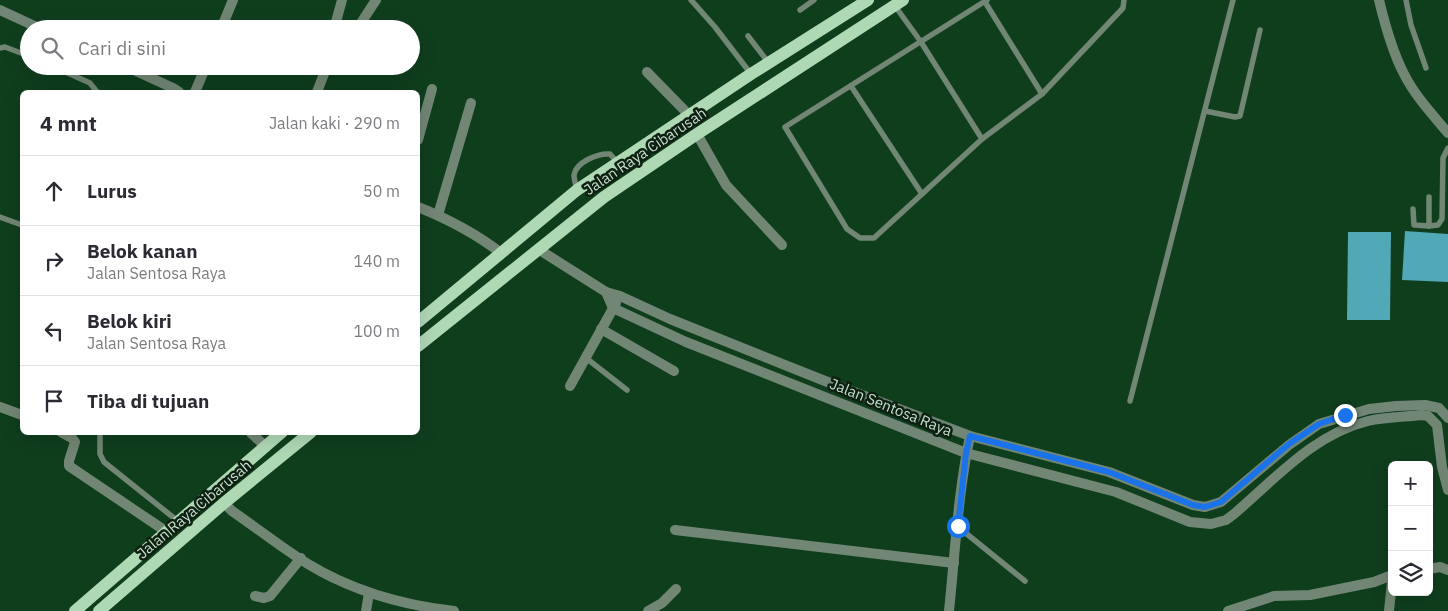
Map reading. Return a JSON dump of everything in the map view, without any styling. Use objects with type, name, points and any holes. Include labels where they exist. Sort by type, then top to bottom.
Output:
[{"type":"main road","name":"Jalan Raya Cibarusah","points":[[420,320],[577,190],[751,74],[868,0]]},
{"type":"main road","name":"Jalan Raya Cibarusah","points":[[420,344],[604,197],[697,134],[899,3]]},
{"type":"main road","name":"Jalan Raya Cibarusah","points":[[75,611],[278,435]]},
{"type":"main road","name":"Jalan Raya Cibarusah","points":[[99,611],[224,503],[307,435]]},
{"type":"street","points":[[225,20],[233,0]]},
{"type":"street","points":[[336,20],[342,0]]},
{"type":"street","points":[[363,20],[376,0]]},
{"type":"street","points":[[1379,0],[1387,32],[1403,73],[1425,106],[1448,133]]},
{"type":"street","points":[[0,10],[22,20]]},
{"type":"street","points":[[647,72],[689,115]]},
{"type":"street","points":[[145,75],[176,90]]},
{"type":"street","points":[[196,90],[202,75]]},
{"type":"street","points":[[318,90],[324,75]]},
{"type":"street","points":[[420,133],[432,89]]},
{"type":"street","points":[[438,215],[471,103]]},
{"type":"street","points":[[697,134],[726,185],[782,245]]},
{"type":"street","points":[[420,208],[466,229],[501,253]]},
{"type":"street","name":"Jalan Sentosa Raya","points":[[538,249],[606,292],[620,296],[825,381],[970,436],[1109,472],[1193,505],[1205,507],[1221,502],[1289,444],[1319,424],[1369,409],[1396,406],[1425,405],[1439,408],[1448,418]]},
{"type":"street","points":[[606,292],[614,308]]},
{"type":"street","points":[[570,386],[620,296]]},
{"type":"street","name":"Jalan Sentosa Raya","points":[[614,308],[686,342],[966,453],[1116,492],[1190,522],[1211,524],[1226,520],[1300,456],[1324,438],[1368,421],[1428,416],[1437,425],[1442,467],[1448,490]]},
{"type":"street","points":[[601,329],[674,371]]},
{"type":"street","points":[[0,406],[20,414]]},
{"type":"street","points":[[67,435],[75,442],[69,466],[167,532]]},
{"type":"street","points":[[253,435],[265,446]]},
{"type":"street","points":[[950,611],[966,453],[970,436]]},
{"type":"street","points":[[224,503],[232,511],[330,576],[369,593],[419,607],[454,611]]},
{"type":"street","points":[[675,530],[954,563]]},
{"type":"street","points":[[255,596],[264,598],[270,596],[301,558]]},
{"type":"street","points":[[1433,568],[1440,567],[1448,570]]},
{"type":"street","points":[[1228,611],[1274,596],[1310,595],[1374,582],[1388,577]]},
{"type":"street","points":[[648,611],[662,604],[676,589]]},
{"type":"street","points":[[366,611],[369,593]]},
{"type":"street","points":[[1389,611],[1391,596]]},
{"type":"lane","points":[[691,0],[715,27],[751,74]]},
{"type":"lane","points":[[800,10],[814,0]]},
{"type":"lane","points":[[1042,94],[986,1],[785,127],[847,229],[860,238],[874,238],[982,139],[1042,94],[1123,8],[1124,0]]},
{"type":"lane","points":[[1130,401],[1233,0]]},
{"type":"lane","points":[[1406,0],[1410,25],[1426,68]]},
{"type":"lane","points":[[899,3],[921,42],[982,139]]},
{"type":"lane","points":[[1206,111],[1236,118],[1240,116],[1260,30]]},
{"type":"lane","points":[[748,36],[768,63]]},
{"type":"lane","points":[[0,48],[6,47],[20,52]]},
{"type":"lane","points":[[72,75],[90,83],[95,90]]},
{"type":"lane","points":[[851,86],[922,194]]},
{"type":"lane","points":[[1412,209],[1414,225],[1438,225],[1441,222],[1443,158],[1448,148]]},
{"type":"lane","points":[[577,190],[574,180],[574,173],[577,168],[602,153],[610,154],[618,163]]},
{"type":"lane","points":[[1428,226],[1429,197]]},
{"type":"lane","points":[[0,217],[20,224]]},
{"type":"lane","points":[[586,358],[628,390]]},
{"type":"lane","points":[[100,435],[100,454],[104,462],[179,522]]},
{"type":"lane","points":[[958,526],[1025,581]]},
{"type":"building","points":[[1405,231],[1448,234],[1448,282],[1402,280]]},
{"type":"building","points":[[1348,232],[1391,232],[1390,320],[1347,320]]},
{"type":"route","points":[[958,526],[966,453],[970,436],[1109,472],[1193,505],[1205,507],[1221,502],[1289,444],[1319,424],[1345,415]]}]
